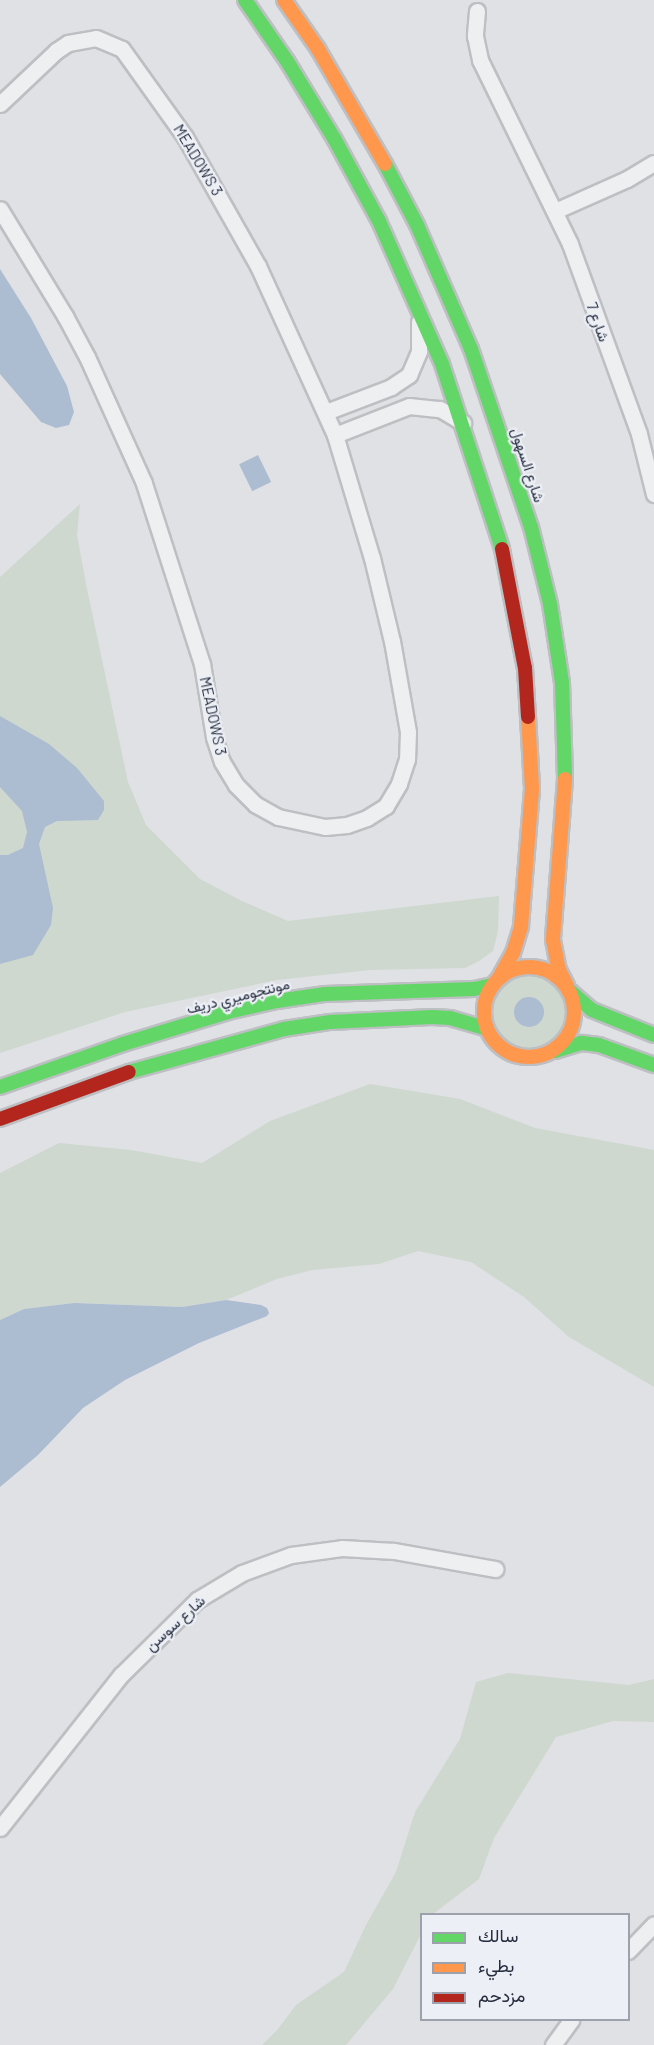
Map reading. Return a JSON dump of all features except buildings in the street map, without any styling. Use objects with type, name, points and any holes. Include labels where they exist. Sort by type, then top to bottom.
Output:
[{"type":"main road","points":[[245,0],[287,61],[335,140],[379,221],[418,304],[464,424],[502,549],[516,608],[531,728],[532,788],[521,926],[513,953],[484,1006],[486,1028],[492,1040],[513,1055],[526,1058],[574,1045],[599,1044],[654,1065]]},
{"type":"main road","name":"شارع السهول","points":[[284,0],[318,49],[376,146],[422,235],[471,349],[531,527],[550,604],[562,682],[566,794],[553,940],[559,970],[568,988]]},
{"type":"main road","points":[[496,981],[516,969],[535,967],[553,974],[592,1010],[654,1035]]},
{"type":"main road","name":"مونتجوميري دريف","points":[[0,1087],[134,1041],[228,1012],[277,1001],[325,994],[474,989],[496,981]]},
{"type":"main road","points":[[552,1052],[561,1045],[573,1025],[575,1014],[568,988]]},
{"type":"main road","points":[[0,1119],[135,1070],[284,1029],[330,1022],[432,1017],[450,1018],[486,1028]]},
{"type":"street","name":"شارع 7","points":[[477,11],[475,36],[480,60],[555,211],[583,278],[639,434],[654,494]]},
{"type":"street","name":"MEADOWS 3","points":[[0,104],[56,51],[68,43],[96,38],[122,49],[185,137],[227,209],[282,314],[335,435],[382,599],[408,732],[407,759],[399,784],[386,806],[367,818],[347,825],[325,827],[278,817],[255,804],[236,785],[222,762],[214,737],[202,664],[144,483],[87,357],[0,209]]},
{"type":"street","points":[[555,211],[627,179],[654,163]]},
{"type":"street","points":[[326,412],[399,383],[409,375],[419,351],[418,304]]},
{"type":"street","points":[[399,383],[409,406]]},
{"type":"street","points":[[335,435],[409,406],[440,409],[464,424]]},
{"type":"street","points":[[639,434],[654,429]]},
{"type":"street","name":"شارع سوسن","points":[[0,1828],[121,1675],[197,1600],[242,1573],[291,1556],[342,1548],[394,1551],[495,1569]]},
{"type":"street","points":[[630,1949],[654,1924]]},
{"type":"street","points":[[553,2045],[571,2021]]},
{"type":"shaded area","points":[[80,504],[77,535],[87,589],[128,782],[146,825],[200,879],[288,921],[499,896],[498,931],[493,951],[465,968],[370,970],[277,980],[125,1012],[0,1053],[0,577]]},
{"type":"shaded area","points":[[522,976],[536,976],[555,986],[565,1005],[565,1019],[555,1038],[536,1048],[522,1048],[503,1038],[493,1019],[493,1005],[503,986]]},
{"type":"shaded area","points":[[370,1084],[460,1099],[535,1128],[654,1150],[654,1387],[569,1337],[524,1297],[471,1262],[418,1251],[379,1264],[312,1270],[277,1279],[226,1300],[182,1307],[74,1303],[24,1309],[0,1320],[0,1173],[59,1143],[131,1150],[202,1163],[270,1121]]},
{"type":"shaded area","points":[[508,1673],[629,1685],[654,1679],[654,1722],[613,1721],[556,1737],[494,1838],[479,1879],[434,1913],[420,1913],[420,1936],[393,1989],[346,2045],[262,2045],[278,2029],[296,2005],[344,1972],[366,1925],[396,1872],[415,1812],[460,1739],[476,1682]]},
{"type":"water","points":[[0,269],[31,318],[67,386],[74,412],[69,425],[56,428],[41,422],[0,374]]},
{"type":"water","points":[[258,455],[271,482],[252,491],[239,464]]},
{"type":"water","points":[[0,716],[49,744],[77,768],[104,801],[104,810],[98,820],[57,821],[45,827],[39,844],[53,908],[51,925],[33,955],[0,964],[0,855],[8,855],[23,848],[27,832],[22,811],[0,787]]},
{"type":"water","points":[[529,997],[540,1001],[544,1012],[540,1023],[529,1027],[518,1023],[514,1012],[518,1001]]},
{"type":"water","points":[[226,1300],[261,1305],[267,1308],[269,1313],[267,1316],[199,1343],[125,1380],[83,1408],[38,1455],[0,1487],[0,1320],[24,1309],[74,1303],[182,1307]]},
{"type":"traffic: fast","points":[[245,0],[287,61],[335,140],[379,221],[442,364],[502,549]]},
{"type":"traffic: fast","points":[[385,164],[417,225],[471,349],[531,527],[550,604],[562,682],[565,779]]},
{"type":"traffic: fast","points":[[0,1087],[123,1044],[228,1012],[277,1001],[325,994],[474,989],[493,985]]},
{"type":"traffic: fast","points":[[570,991],[592,1010],[654,1035]]},
{"type":"traffic: fast","points":[[129,1072],[284,1029],[330,1022],[432,1017],[450,1018],[486,1028]]},
{"type":"traffic: fast","points":[[555,1051],[582,1043],[599,1045],[654,1065]]},
{"type":"traffic: slow","points":[[284,0],[318,49],[385,164]]},
{"type":"traffic: slow","points":[[499,978],[513,953],[521,926],[532,788],[528,717]]},
{"type":"traffic: slow","points":[[565,779],[553,940],[559,970],[567,986]]},
{"type":"traffic: slow","points":[[520,967],[538,967],[554,974],[567,987],[574,1003],[574,1012],[574,1021],[567,1037],[554,1050],[538,1057],[520,1057],[504,1050],[491,1037],[484,1021],[484,1003],[491,987],[504,974],[520,967]]},
{"type":"traffic: jam","points":[[502,549],[525,668],[528,717]]},
{"type":"traffic: jam","points":[[0,1119],[129,1072]]}]
